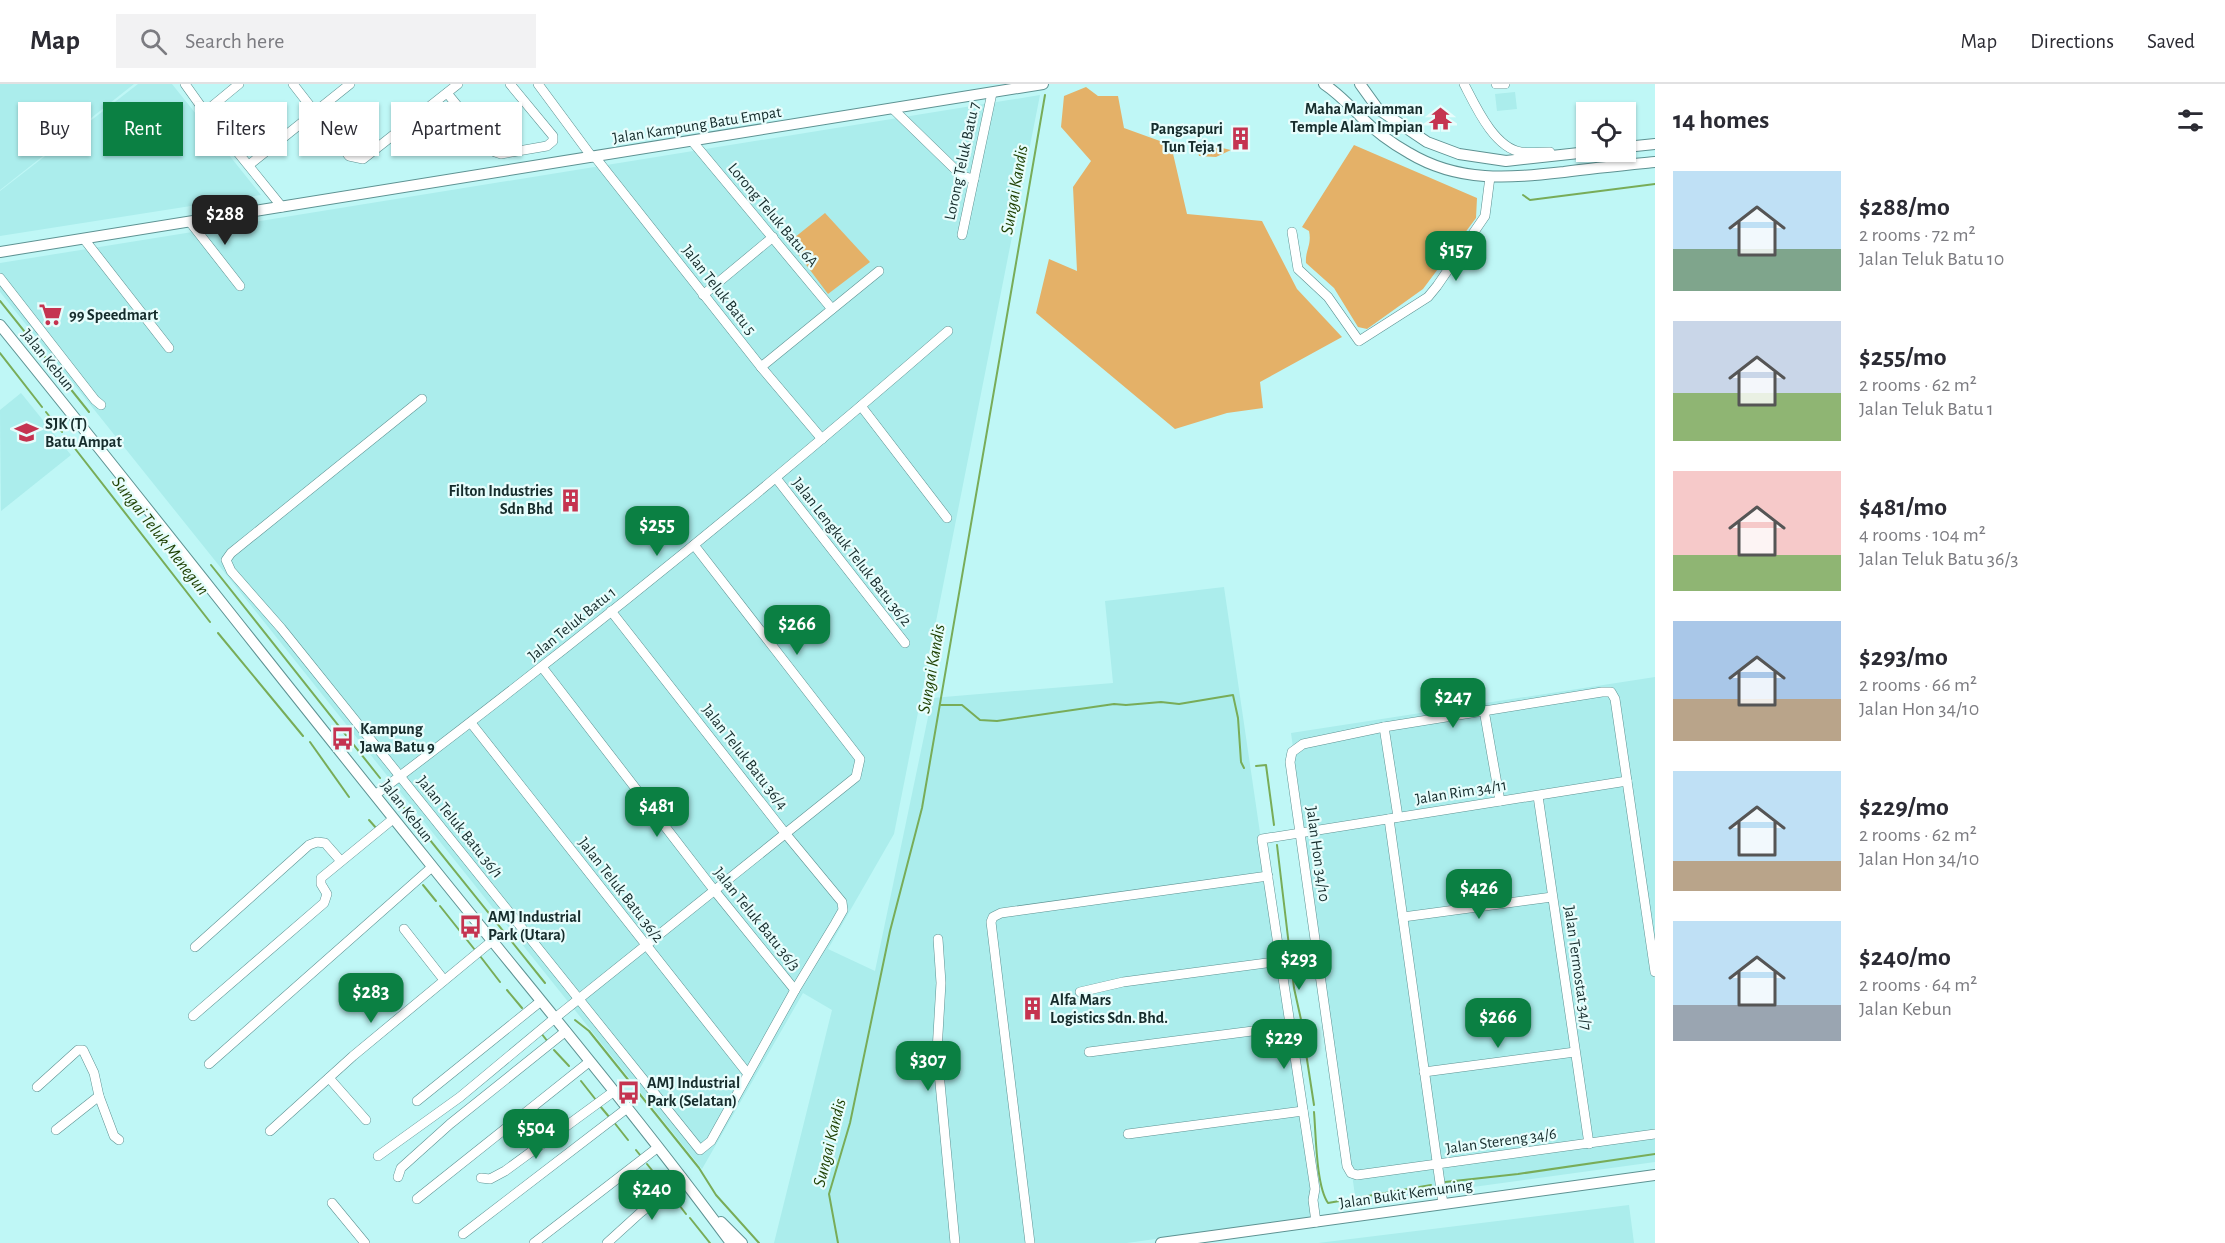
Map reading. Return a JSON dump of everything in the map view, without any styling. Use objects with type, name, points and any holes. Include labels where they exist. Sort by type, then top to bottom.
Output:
[{"type":"main road","name":"Jalan Kampung Batu Empat","points":[[0,252],[1043,84]]},
{"type":"main road","points":[[1324,84],[1341,95],[1363,119],[1408,153],[1430,164],[1462,174],[1491,177],[1519,176],[1655,162]]},
{"type":"main road","points":[[1360,84],[1378,109],[1427,142],[1459,154],[1506,161],[1576,153]]},
{"type":"main road","points":[[1636,146],[1655,144]]},
{"type":"main road","name":"Jalan Kebun","points":[[0,325],[148,507],[393,819],[566,1031],[731,1243]]},
{"type":"main road","name":"Jalan Bukit Kemuning","points":[[1161,1243],[1655,1175]]},
{"type":"main road","name":"Jalan Kebun","points":[[701,1203],[742,1243]]},
{"type":"street","points":[[185,84],[198,102]]},
{"type":"street","points":[[218,102],[240,84]]},
{"type":"street","points":[[293,84],[307,102]]},
{"type":"street","points":[[328,102],[350,84]]},
{"type":"street","points":[[379,146],[458,84]]},
{"type":"street","points":[[447,93],[495,152],[548,146],[554,136],[510,84]]},
{"type":"street","name":"Jalan Teluk Batu 5","points":[[538,84],[593,157],[761,367],[822,439]]},
{"type":"street","points":[[1464,84],[1493,134],[1509,147],[1519,152],[1576,152]]},
{"type":"street","points":[[1496,84],[1505,84]]},
{"type":"street","name":"Lorong Teluk Batu 7","points":[[962,235],[992,93]]},
{"type":"street","points":[[893,109],[962,176],[974,179]]},
{"type":"street","points":[[249,165],[299,125]]},
{"type":"street","name":"Lorong Teluk Batu 6A","points":[[692,141],[832,309]]},
{"type":"street","points":[[242,156],[282,207]]},
{"type":"street","points":[[349,156],[363,159],[367,156]]},
{"type":"street","points":[[1292,232],[1298,269],[1328,297],[1359,342],[1428,297],[1437,286],[1485,216],[1491,177]]},
{"type":"street","points":[[190,222],[240,286]]},
{"type":"street","points":[[704,294],[773,237]]},
{"type":"street","points":[[84,239],[169,348]]},
{"type":"street","points":[[761,367],[879,271]]},
{"type":"street","points":[[0,278],[94,400],[101,405]]},
{"type":"street","name":"Jalan Teluk Batu 1","points":[[375,795],[471,723],[694,545],[948,331]]},
{"type":"street","name":"Jalan Teluk Batu 36/1","points":[[422,399],[231,553],[226,560],[231,572],[281,628],[700,1150],[711,1141],[748,1074]]},
{"type":"street","points":[[861,406],[948,518]]},
{"type":"street","name":"Jalan Lengkuk Teluk Batu 36/2","points":[[776,478],[905,644]]},
{"type":"street","points":[[378,1156],[460,1097],[579,998],[856,777],[860,759],[694,545]]},
{"type":"street","name":"Jalan Teluk Batu 36/4","points":[[611,611],[842,902],[843,910],[795,990]]},
{"type":"street","name":"Jalan Teluk Batu 36/3","points":[[542,667],[714,890],[795,990]]},
{"type":"street","points":[[1443,1204],[1403,917],[1384,727],[1611,692],[1615,699],[1652,935],[1655,972]]},
{"type":"street","points":[[1484,710],[1500,801]]},
{"type":"street","name":"Jalan Teluk Batu 36/2","points":[[471,723],[748,1074]]},
{"type":"street","name":"Jalan Hon 34/10","points":[[1350,1173],[1341,1130],[1290,762],[1292,752],[1303,744],[1384,727]]},
{"type":"street","name":"Jalan Rim 34/11","points":[[1268,876],[1262,838],[1627,782]]},
{"type":"street","name":"Jalan Termostat 34/7","points":[[1538,796],[1589,1144]]},
{"type":"street","points":[[193,1016],[324,903],[327,894],[321,884],[321,878],[393,819]]},
{"type":"street","points":[[195,947],[309,845],[317,842],[325,843],[340,861]]},
{"type":"street","points":[[209,1064],[432,867]]},
{"type":"street","points":[[1030,1243],[991,922],[993,917],[1002,913],[1268,876],[1315,1189],[1313,1200],[1316,1222]]},
{"type":"street","points":[[1403,917],[1552,897]]},
{"type":"street","points":[[404,929],[444,980]]},
{"type":"street","points":[[938,939],[941,983],[938,1051],[955,1243]]},
{"type":"street","points":[[270,1131],[492,940]]},
{"type":"street","points":[[1080,992],[1123,982],[1281,961]]},
{"type":"street","points":[[748,1074],[795,990]]},
{"type":"street","points":[[417,1101],[541,1001]]},
{"type":"street","points":[[1089,1052],[1291,1026]]},
{"type":"street","points":[[399,1177],[401,1168],[450,1124],[566,1031]]},
{"type":"street","points":[[37,1087],[78,1050],[83,1050],[94,1072],[99,1096],[114,1136],[119,1140]]},
{"type":"street","points":[[1424,1072],[1575,1052]]},
{"type":"street","points":[[417,1199],[589,1062]]},
{"type":"street","points":[[329,1078],[366,1120]]},
{"type":"street","points":[[481,1178],[490,1179],[505,1172],[612,1092]]},
{"type":"street","points":[[56,1130],[99,1096]]},
{"type":"street","points":[[464,1234],[626,1109]]},
{"type":"street","points":[[1128,1134],[1303,1111]]},
{"type":"street","name":"Jalan Stereng 34/6","points":[[1350,1173],[1437,1164],[1655,1134]]},
{"type":"street","points":[[534,1243],[657,1148]]},
{"type":"street","points":[[607,1243],[640,1213],[683,1180]]},
{"type":"street","points":[[332,1203],[365,1243]]},
{"type":"shaded area","points":[[0,84],[134,84],[111,102],[103,102],[103,109],[91,118],[91,102],[18,102],[18,156],[43,156],[0,190]]},
{"type":"shaded area","points":[[138,84],[172,84],[195,113],[195,156],[230,156],[261,195],[0,236],[0,191],[45,156],[91,156],[91,120],[103,111],[103,156],[183,156],[183,102],[115,102]]},
{"type":"shaded area","points":[[1086,87],[1098,96],[1118,96],[1124,128],[1171,145],[1187,214],[1262,221],[1297,289],[1342,337],[1260,382],[1263,408],[1227,413],[1175,429],[1036,313],[1049,259],[1077,271],[1073,187],[1091,161],[1061,127],[1064,96]]},
{"type":"shaded area","points":[[1515,92],[1517,109],[1497,111],[1495,94]]},
{"type":"shaded area","points":[[1040,95],[894,834],[828,949],[875,971],[932,698],[1113,683],[1105,601],[1224,587],[1312,1188],[1312,1217],[1127,1243],[774,1243],[832,1010],[803,993],[702,1169],[0,292],[0,263]]},
{"type":"shaded area","points":[[1196,142],[1231,150],[1216,157],[1199,156]]},
{"type":"shaded area","points":[[1354,145],[1477,198],[1476,218],[1423,289],[1367,329],[1358,327],[1334,288],[1306,263],[1310,236],[1309,231],[1302,227]]},
{"type":"shaded area","points":[[825,213],[870,262],[828,294],[789,242]]},
{"type":"shaded area","name":"SJK (T) Batu Ampat","points":[[21,393],[71,455],[1,511],[0,410]]},
{"type":"shaded area","points":[[1655,677],[1655,1162],[1356,1203],[1291,733]]},
{"type":"shaded area","points":[[1629,1205],[1634,1243],[1318,1243]]},
{"type":"waterway","name":"Sungai Kandis","points":[[838,1243],[829,1194],[850,1123],[890,931],[922,808],[1045,95]]},
{"type":"waterway","points":[[1523,195],[1530,200],[1655,184]]},
{"type":"waterway","points":[[0,301],[89,412]]},
{"type":"waterway","name":"Sungai Teluk Menegun","points":[[0,353],[42,407]]},
{"type":"waterway","name":"Sungai Teluk Menegun","points":[[46,412],[62,432]]},
{"type":"waterway","name":"Sungai Teluk Menegun","points":[[66,437],[210,622]]},
{"type":"waterway","points":[[211,565],[380,778]]},
{"type":"waterway","name":"Sungai Teluk Menegun","points":[[218,633],[303,736]]},
{"type":"waterway","points":[[941,705],[962,705],[980,720],[997,721],[1114,704],[1161,702],[1179,704],[1233,695],[1238,718],[1241,762],[1244,768]]},
{"type":"waterway","name":"Sungai Teluk Menegun","points":[[310,742],[349,797]]},
{"type":"waterway","points":[[1256,766],[1266,765],[1274,825]]},
{"type":"waterway","points":[[397,799],[545,983]]},
{"type":"waterway","name":"Sungai Teluk Menegun","points":[[369,820],[377,829]]},
{"type":"waterway","points":[[1277,845],[1294,988],[1302,1024]]},
{"type":"waterway","name":"Sungai Teluk Menegun","points":[[423,885],[436,901]]},
{"type":"waterway","name":"Sungai Teluk Menegun","points":[[440,906],[475,950]]},
{"type":"waterway","name":"Sungai Teluk Menegun","points":[[480,956],[500,982]]},
{"type":"waterway","name":"Sungai Teluk Menegun","points":[[507,990],[522,1008]]},
{"type":"waterway","points":[[575,1020],[589,1031],[699,1168],[716,1195],[759,1243]]},
{"type":"waterway","name":"Sungai Teluk Menegun","points":[[541,1033],[548,1042]]},
{"type":"waterway","points":[[1304,1040],[1314,1105]]},
{"type":"waterway","name":"Sungai Teluk Menegun","points":[[554,1050],[569,1066]]},
{"type":"waterway","name":"Sungai Teluk Menegun","points":[[581,1081],[596,1100]]},
{"type":"waterway","name":"Sungai Teluk Menegun","points":[[600,1106],[610,1118]]},
{"type":"waterway","points":[[1314,1112],[1319,1173],[1328,1203],[1431,1185]]},
{"type":"waterway","name":"Sungai Teluk Menegun","points":[[613,1121],[628,1140]]},
{"type":"waterway","name":"Sungai Teluk Menegun","points":[[636,1150],[640,1155]]},
{"type":"waterway","points":[[1445,1182],[1655,1154]]},
{"type":"waterway","name":"Sungai Teluk Menegun","points":[[647,1164],[667,1189]]},
{"type":"waterway","name":"Sungai Teluk Menegun","points":[[670,1193],[686,1214]]},
{"type":"waterway","name":"Sungai Teluk Menegun","points":[[690,1218],[710,1243]]},
{"type":"place","name":"Maha Mariamman Temple Alam Impian","points":[[1441,118]]},
{"type":"place","name":"Pangsapuri Tun Teja 1","points":[[1241,138]]},
{"type":"place","name":"99 Speedmart","points":[[51,315]]},
{"type":"place","name":"SJK (T) Batu Ampat","points":[[27,433]]},
{"type":"place","name":"Filton Industries Sdn Bhd","points":[[571,500]]},
{"type":"place","name":"Kampung Jawa Batu 9","points":[[342,738]]},
{"type":"place","name":"AMJ Industrial Park (Utara)","points":[[470,926]]},
{"type":"place","name":"Alfa Mars Logistics Sdn. Bhd.","points":[[1032,1009]]},
{"type":"place","name":"AMJ Industrial Park (Selatan)","points":[[629,1092]]}]
